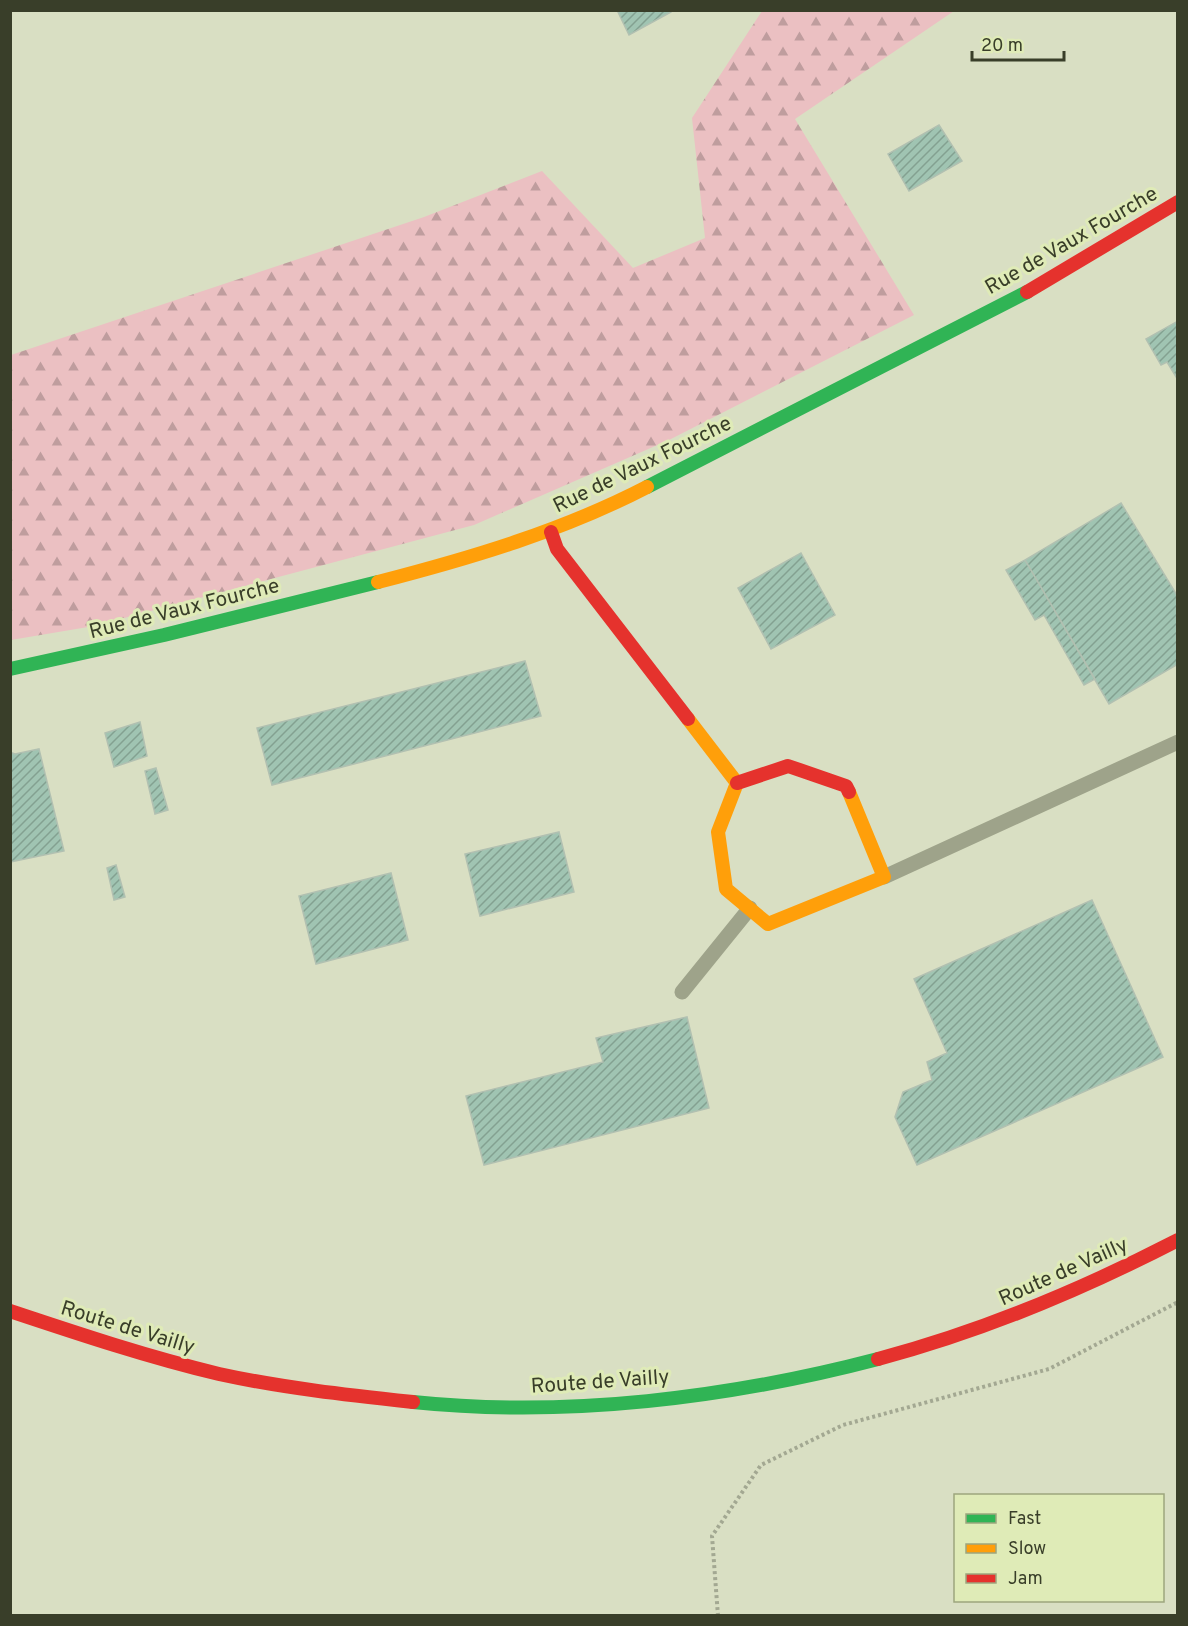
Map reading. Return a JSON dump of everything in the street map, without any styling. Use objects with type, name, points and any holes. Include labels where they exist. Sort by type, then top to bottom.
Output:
[{"type":"street","name":"Rue de Vaux Fourche","points":[[10,669],[136,643],[347,590],[551,532],[596,513],[945,336],[1084,259],[1178,202]]},
{"type":"street","points":[[551,532],[557,549],[737,783]]},
{"type":"street","points":[[788,766],[846,786],[884,877],[768,924],[726,888],[718,832],[737,783],[788,766]]},
{"type":"street","name":"Route de Vailly","points":[[10,1311],[90,1340],[186,1367],[334,1396],[499,1407],[581,1407],[684,1397],[745,1388],[816,1374],[940,1342],[994,1324],[1052,1300],[1107,1276],[1178,1240]]},
{"type":"lane","points":[[884,877],[1178,742]]},
{"type":"lane","points":[[682,992],[750,908]]},
{"type":"path","points":[[718,1616],[712,1536],[761,1465],[843,1425],[1050,1370],[1178,1302]]},
{"type":"green space","points":[[762,11],[954,11],[795,119],[914,315],[669,440],[474,525],[94,626],[11,640],[11,355],[424,217],[542,171],[633,268],[705,238],[692,118]]},
{"type":"building","points":[[617,10],[671,10],[671,12],[629,35]]},
{"type":"building","points":[[939,125],[962,161],[909,191],[888,154]]},
{"type":"building","points":[[1178,321],[1178,380],[1167,362],[1161,365],[1146,339]]},
{"type":"building","points":[[1121,503],[1178,597],[1178,664],[1109,704],[1025,560]]},
{"type":"building","points":[[801,553],[835,615],[771,649],[738,588]]},
{"type":"building","points":[[1025,560],[1095,679],[1084,685],[1044,615],[1035,620],[1006,570]]},
{"type":"building","points":[[525,661],[541,716],[272,785],[257,728]]},
{"type":"building","points":[[140,722],[147,756],[114,767],[105,733]]},
{"type":"building","points":[[39,749],[64,851],[10,862],[10,752],[15,754]]},
{"type":"building","points":[[156,768],[168,810],[155,814],[145,771]]},
{"type":"building","points":[[559,832],[574,892],[480,916],[465,854]]},
{"type":"building","points":[[116,865],[125,897],[114,900],[107,868]]},
{"type":"building","points":[[391,873],[408,940],[316,964],[299,896]]},
{"type":"building","points":[[1092,900],[1163,1057],[917,1165],[895,1117],[903,1092],[932,1080],[927,1062],[947,1053],[914,979]]},
{"type":"building","points":[[687,1017],[709,1108],[484,1165],[466,1096],[603,1062],[596,1038]]},
{"type":"traffic: fast","points":[[647,487],[1027,292]]},
{"type":"traffic: fast","points":[[10,669],[164,635],[378,582]]},
{"type":"traffic: fast","points":[[413,1402],[530,1408],[647,1401],[764,1384],[878,1359]]},
{"type":"traffic: slow","points":[[378,582],[516,542],[582,517],[647,487]]},
{"type":"traffic: slow","points":[[688,719],[737,783],[718,832],[726,889],[768,924],[884,877],[849,792]]},
{"type":"traffic: jam","points":[[1027,292],[1178,202]]},
{"type":"traffic: jam","points":[[551,532],[557,549],[688,719]]},
{"type":"traffic: jam","points":[[737,783],[788,766],[846,786],[849,792]]},
{"type":"traffic: jam","points":[[878,1359],[956,1336],[1031,1308],[1105,1276],[1178,1240]]},
{"type":"traffic: jam","points":[[10,1311],[140,1353],[219,1374],[291,1387],[413,1402]]}]
